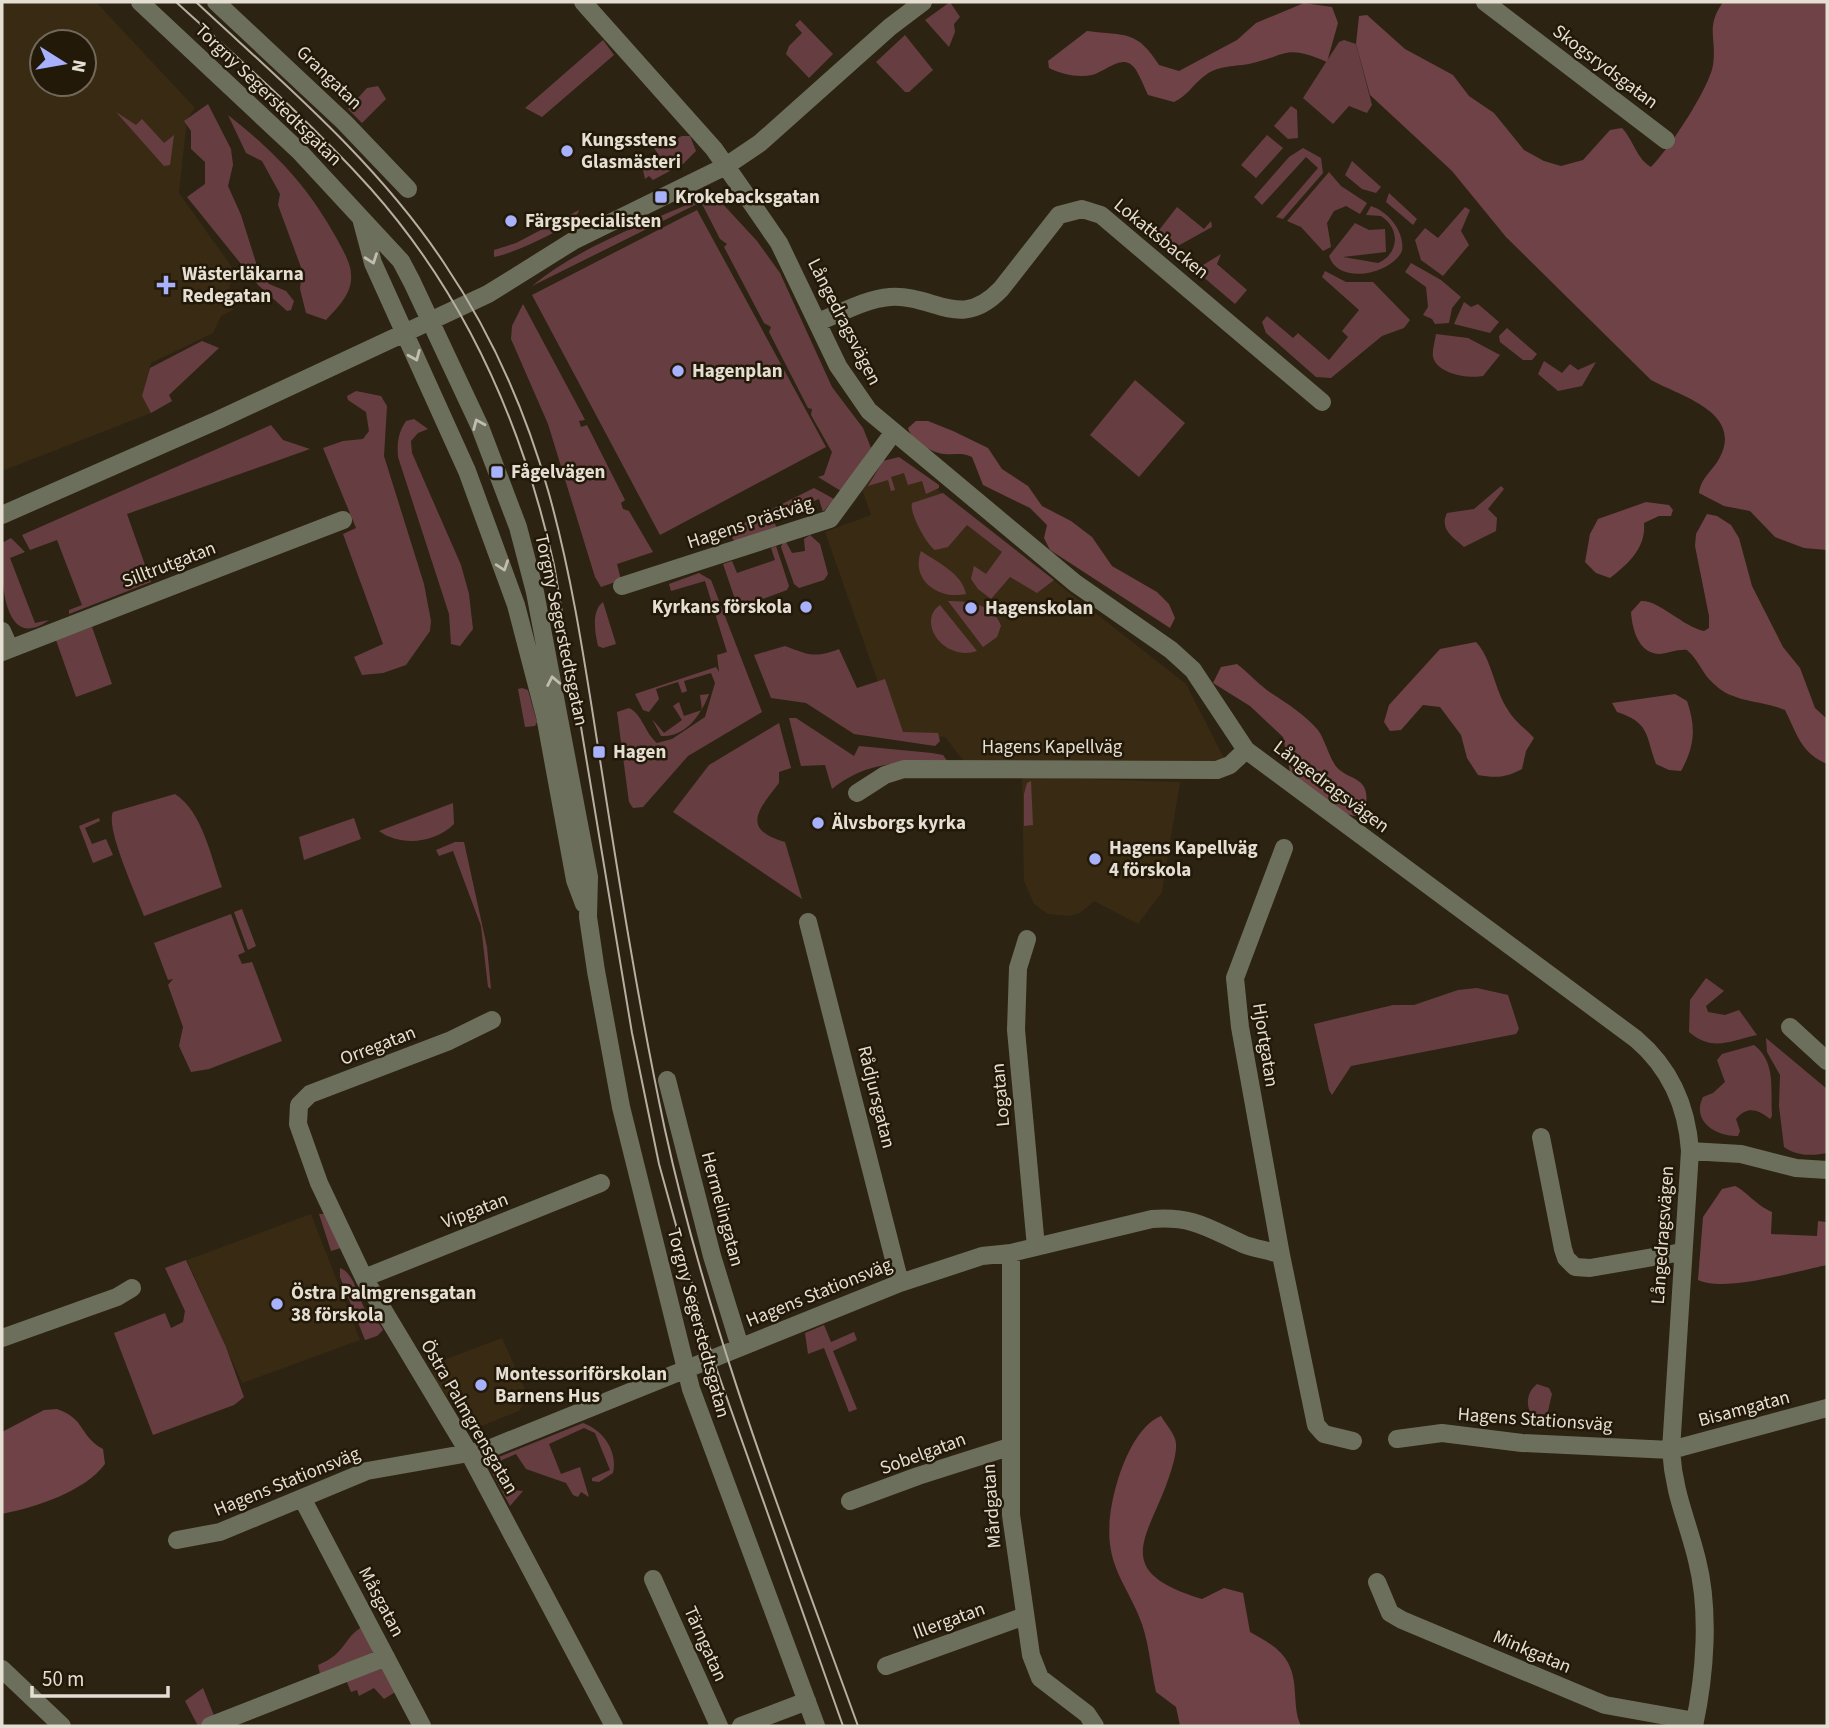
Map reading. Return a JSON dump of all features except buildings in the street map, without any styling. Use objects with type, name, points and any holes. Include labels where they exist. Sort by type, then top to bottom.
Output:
[{"type":"street","name":"Torgny Segerstedtsgatan","points":[[140,2],[299,151],[401,261],[432,319],[480,427],[522,540],[535,592],[589,877],[588,917]]},
{"type":"street","name":"Grangatan","points":[[216,2],[335,113],[408,189]]},
{"type":"street","name":"Långedragsvägen","points":[[583,2],[726,166],[779,243],[852,389],[892,433],[1075,583],[1171,650],[1193,670],[1247,750],[1650,1051],[1676,1089],[1689,1130],[1690,1151],[1671,1450],[1674,1488],[1703,1587],[1703,1641],[1695,1724]]},
{"type":"street","points":[[2,514],[218,420],[488,294],[573,242],[726,166],[760,143],[890,27],[923,2]]},
{"type":"street","name":"Skogsrydsgatan","points":[[1485,2],[1666,140]]},
{"type":"street","name":"Lokattsbacken","points":[[818,322],[892,297],[919,300],[950,310],[972,309],[993,298],[1059,215],[1082,209],[1092,210],[1120,230],[1322,402]]},
{"type":"street","name":"Torgny Segerstedtsgatan","points":[[362,222],[373,263],[467,471],[516,604],[545,716],[575,880],[588,917],[621,1107],[685,1370],[704,1428],[738,1512],[816,1726]]},
{"type":"street","name":"Hagens Prästväg","points":[[622,586],[830,519],[892,433]]},
{"type":"street","name":"Silltrutgatan","points":[[2,631],[6,650],[343,520]]},
{"type":"street","name":"Hagens Kapellväg","points":[[857,793],[884,775],[904,769],[1217,770],[1230,765],[1247,750]]},
{"type":"street","name":"Hjortgatan","points":[[1281,1255],[1238,1017],[1234,978],[1284,849]]},
{"type":"street","name":"Rådjursgatan","points":[[808,922],[900,1283]]},
{"type":"street","name":"Logatan","points":[[1027,939],[1018,968],[1016,1030],[1036,1248]]},
{"type":"street","name":"Orregatan","points":[[298,1124],[299,1105],[310,1094],[449,1041],[492,1020]]},
{"type":"street","points":[[1790,1027],[1827,1062]]},
{"type":"street","name":"Hermelingatan","points":[[667,1080],[712,1256],[740,1347]]},
{"type":"street","name":"Östra Palmgrensgatan","points":[[298,1124],[319,1183],[364,1278],[469,1453],[614,1726]]},
{"type":"street","points":[[1541,1137],[1563,1249],[1566,1258],[1575,1268],[1682,1252]]},
{"type":"street","points":[[1690,1151],[1741,1154],[1796,1168],[1827,1170]]},
{"type":"street","name":"Vipgatan","points":[[364,1278],[601,1183]]},
{"type":"street","name":"Hagens Stationsväg","points":[[177,1540],[220,1532],[367,1471],[469,1453],[498,1445],[900,1283],[982,1256],[1036,1248],[1135,1222],[1170,1218],[1202,1223],[1246,1245],[1281,1255]]},
{"type":"street","name":"Mårdgatan","points":[[1012,1253],[1014,1298],[1009,1447],[1011,1514],[1031,1655],[1040,1678],[1087,1714],[1095,1726]]},
{"type":"street","points":[[1281,1255],[1316,1425],[1324,1434],[1353,1441]]},
{"type":"street","points":[[2,1338],[117,1297],[132,1288]]},
{"type":"street","name":"Bisamgatan","points":[[1671,1450],[1827,1408]]},
{"type":"street","name":"Hagens Stationsväg","points":[[1396,1439],[1442,1433],[1522,1443],[1671,1450]]},
{"type":"street","name":"Sobelgatan","points":[[850,1501],[1009,1447]]},
{"type":"street","name":"Måsgatan","points":[[302,1498],[422,1726]]},
{"type":"street","name":"Tärngatan","points":[[653,1579],[719,1726]]},
{"type":"street","name":"Minkgatan","points":[[1377,1581],[1390,1614],[1402,1620],[1605,1705],[1695,1724]]},
{"type":"street","name":"Illergatan","points":[[886,1666],[1025,1616]]},
{"type":"street","points":[[210,1726],[386,1657]]},
{"type":"street","points":[[2,1669],[62,1726]]},
{"type":"street","points":[[741,1726],[807,1702]]},
{"type":"shaded area","points":[[2,2],[96,2],[195,108],[187,119],[179,193],[234,270],[227,297],[233,310],[221,316],[213,333],[151,363],[142,396],[151,413],[2,471]]},
{"type":"shaded area","points":[[950,2],[960,17],[954,24],[955,32],[949,47],[925,20]]},
{"type":"shaded area","points":[[1723,2],[1827,2],[1827,550],[1804,548],[1775,537],[1750,511],[1724,506],[1699,493],[1702,483],[1720,457],[1725,441],[1723,428],[1716,417],[1692,400],[1651,380],[1506,237],[1452,171],[1370,95],[1356,44],[1359,16],[1367,15],[1405,49],[1453,75],[1469,96],[1494,113],[1524,150],[1544,161],[1561,166],[1583,160],[1610,130],[1622,128],[1642,159],[1651,167],[1687,118],[1710,76],[1714,55],[1714,19]]},
{"type":"shaded area","points":[[1304,3],[1332,7],[1338,23],[1327,62],[1293,52],[1249,64],[1219,68],[1203,77],[1174,102],[1148,95],[1136,70],[1126,62],[1087,76],[1070,75],[1049,68],[1048,61],[1087,31],[1137,40],[1159,65],[1179,71],[1237,40],[1256,23]]},
{"type":"shaded area","points":[[800,20],[833,54],[809,78],[786,54],[789,46],[802,33],[795,25]]},
{"type":"shaded area","points":[[905,35],[933,70],[909,92],[905,92],[876,62]]},
{"type":"shaded area","points":[[603,40],[614,55],[542,117],[525,108]]},
{"type":"shaded area","points":[[1344,40],[1356,44],[1372,105],[1367,113],[1349,106],[1333,124],[1303,98],[1339,42]]},
{"type":"shaded area","points":[[378,86],[386,99],[362,123],[348,109],[367,88]]},
{"type":"shaded area","points":[[208,104],[231,149],[233,165],[228,186],[241,215],[259,272],[269,284],[286,291],[294,301],[291,310],[287,311],[258,285],[187,197],[205,184],[205,162],[191,149],[191,131],[184,121]]},
{"type":"shaded area","points":[[1291,106],[1297,110],[1298,138],[1288,139],[1274,126]]},
{"type":"shaded area","points":[[116,112],[136,125],[142,119],[164,143],[174,135],[170,165],[164,166]]},
{"type":"shaded area","points":[[228,115],[276,157],[302,186],[326,220],[346,256],[351,270],[350,287],[344,299],[326,320],[306,313],[300,289],[302,270],[278,205],[280,194],[262,161],[246,153]]},
{"type":"shaded area","points":[[1267,135],[1283,148],[1256,178],[1241,165]]},
{"type":"shaded area","points":[[682,136],[690,136],[696,151],[683,164],[653,180],[649,176],[645,179],[640,156],[647,166],[660,157],[654,148]]},
{"type":"shaded area","points":[[1303,148],[1321,158],[1323,173],[1283,219],[1276,217],[1318,168],[1306,157],[1262,205],[1254,197],[1289,157]]},
{"type":"shaded area","points":[[1352,161],[1381,187],[1376,193],[1362,189],[1345,175]]},
{"type":"shaded area","points":[[1329,172],[1341,186],[1367,203],[1360,214],[1346,206],[1334,211],[1327,223],[1331,247],[1323,251],[1301,227],[1287,221]]},
{"type":"shaded area","points":[[1389,193],[1417,219],[1413,225],[1386,202]]},
{"type":"shaded area","points":[[709,197],[720,201],[757,241],[780,273],[832,387],[863,428],[871,448],[841,491],[818,477],[824,475],[832,452],[811,415],[812,409],[808,408],[769,332],[771,327],[764,323],[724,247],[727,244],[720,239],[701,202],[532,286],[570,259],[591,248]]},
{"type":"shaded area","points":[[1371,206],[1390,218],[1401,237],[1402,251],[1396,259],[1377,271],[1354,274],[1343,271],[1329,256],[1355,223],[1369,230],[1385,229],[1386,252],[1343,257],[1378,263],[1390,254],[1393,248],[1394,234],[1387,221],[1381,216],[1366,215]]},
{"type":"shaded area","points":[[1177,207],[1204,229],[1211,221],[1212,227],[1167,252],[1153,238]]},
{"type":"shaded area","points":[[1465,207],[1470,210],[1461,231],[1469,245],[1443,276],[1421,260],[1415,240],[1425,228],[1438,238]]},
{"type":"shaded area","points":[[579,210],[567,224],[555,231],[514,251],[494,257],[494,250],[516,243]]},
{"type":"shaded area","name":"Hagenplan","points":[[697,210],[826,447],[660,535],[532,295]]},
{"type":"shaded area","points":[[1221,254],[1217,264],[1247,290],[1235,304],[1195,270]]},
{"type":"shaded area","points":[[1411,263],[1441,280],[1461,297],[1452,308],[1449,323],[1435,324],[1432,319],[1423,315],[1428,307],[1426,287],[1405,272]]},
{"type":"shaded area","points":[[1325,271],[1346,282],[1373,282],[1410,320],[1404,328],[1382,336],[1331,378],[1316,377],[1266,333],[1262,322],[1267,316],[1293,338],[1298,333],[1329,360],[1348,337],[1342,331],[1359,310],[1322,277]]},
{"type":"shaded area","points":[[1464,302],[1471,307],[1478,304],[1499,322],[1490,333],[1454,324]]},
{"type":"shaded area","points":[[523,304],[585,420],[579,421],[581,427],[587,425],[625,500],[621,503],[623,509],[629,511],[653,552],[617,564],[621,580],[601,587],[595,577],[548,424],[511,339],[512,326]]},
{"type":"shaded area","points":[[1507,328],[1537,354],[1532,360],[1523,360],[1500,342],[1499,336]]},
{"type":"shaded area","points":[[1436,334],[1468,338],[1500,355],[1483,376],[1454,374],[1441,368],[1433,357]]},
{"type":"shaded area","points":[[202,341],[219,348],[169,395],[172,401],[151,413],[142,396],[150,368]]},
{"type":"shaded area","points":[[1544,361],[1562,373],[1570,364],[1578,370],[1596,362],[1582,386],[1558,391],[1538,374]]},
{"type":"shaded area","points":[[1135,380],[1185,423],[1139,477],[1090,435]]},
{"type":"shaded area","points":[[356,391],[381,396],[387,406],[384,456],[424,584],[431,621],[430,631],[406,665],[383,673],[362,675],[354,657],[383,644],[343,534],[356,528],[323,448],[343,441],[363,439],[369,431],[366,412],[348,400],[347,396]]},
{"type":"shaded area","points":[[414,419],[428,429],[418,433],[411,441],[412,453],[461,565],[469,594],[473,629],[460,646],[451,644],[449,614],[398,457],[401,430],[406,421]]},
{"type":"shaded area","points":[[916,421],[928,421],[988,448],[1002,469],[1028,486],[1042,506],[1071,521],[1092,537],[1112,566],[1157,592],[1169,604],[1175,618],[1170,628],[1050,550],[1044,538],[1047,525],[1030,508],[983,485],[972,457],[939,453],[923,445],[913,437],[908,428]]},
{"type":"shaded area","points":[[271,425],[283,440],[310,449],[127,514],[151,582],[69,614],[69,610],[82,605],[57,540],[30,550],[22,535]]},
{"type":"shaded area","points":[[899,457],[939,485],[939,488],[926,494],[922,481],[908,485],[904,473],[891,477],[895,490],[891,491],[888,480],[868,486],[883,461]]},
{"type":"shaded area","name":"Hagenskolan","points":[[902,462],[1186,684],[1224,758],[1220,763],[963,760],[945,737],[897,736],[825,532],[871,515],[860,484]]},
{"type":"shaded area","points":[[1501,486],[1504,489],[1488,509],[1497,518],[1496,531],[1464,547],[1446,528],[1447,513],[1474,509]]},
{"type":"shaded area","points":[[814,488],[834,499],[823,512],[819,499],[772,518],[777,528],[735,542],[730,535],[730,530]]},
{"type":"shaded area","points":[[943,493],[1054,580],[1037,593],[1010,577],[991,599],[978,589],[971,579],[974,566],[986,574],[1002,552],[967,525],[948,547],[935,550],[931,547],[916,520],[912,503]]},
{"type":"shaded area","points":[[1646,502],[1669,505],[1673,510],[1671,516],[1659,516],[1644,523],[1642,540],[1635,554],[1610,578],[1596,573],[1585,562],[1590,534],[1598,519]]},
{"type":"shaded area","points":[[1707,514],[1717,516],[1731,525],[1739,538],[1752,586],[1783,647],[1800,668],[1815,708],[1827,719],[1827,764],[1805,748],[1785,710],[1730,695],[1710,680],[1687,650],[1652,653],[1641,645],[1638,639],[1631,612],[1641,601],[1655,605],[1696,628],[1704,631],[1709,628],[1695,546],[1696,534]]},
{"type":"shaded area","points":[[810,535],[820,544],[828,574],[824,580],[799,588],[794,584],[781,547],[783,542],[786,542],[792,553],[805,551],[804,539]]},
{"type":"shaded area","points":[[11,538],[25,552],[10,558],[35,623],[49,620],[34,628],[24,628],[16,623],[6,604],[2,543]]},
{"type":"shaded area","points":[[776,546],[789,586],[787,590],[738,608],[723,564],[732,561],[737,573],[775,560],[771,548]]},
{"type":"shaded area","points":[[921,551],[954,574],[966,594],[946,594],[930,586],[920,571]]},
{"type":"shaded area","points":[[699,573],[711,580],[762,712],[688,756],[643,807],[633,808],[629,802],[617,712],[629,708],[633,711],[657,743],[672,739],[705,717],[715,683],[711,673],[684,681],[687,691],[682,693],[678,682],[656,689],[659,699],[649,712],[643,710],[635,694],[716,667],[719,672],[717,655],[727,652],[705,581],[671,591],[669,584]]},
{"type":"shaded area","points":[[948,601],[972,603],[993,613],[1001,626],[997,637],[983,647]]},
{"type":"shaded area","points":[[603,602],[616,644],[603,648],[598,646],[595,622],[599,606]]},
{"type":"shaded area","points":[[940,605],[977,651],[954,651],[944,646],[937,638],[931,621],[933,612]]},
{"type":"shaded area","points":[[92,627],[112,684],[76,697],[56,640]]},
{"type":"shaded area","points":[[1476,642],[1486,657],[1508,710],[1534,738],[1526,751],[1522,769],[1506,776],[1478,775],[1467,758],[1461,735],[1440,707],[1423,705],[1401,730],[1390,731],[1384,722],[1389,705],[1440,649]]},
{"type":"shaded area","points":[[785,646],[811,654],[823,654],[839,649],[857,688],[885,679],[903,732],[938,733],[940,741],[935,746],[854,734],[806,703],[771,698],[754,655]]},
{"type":"shaded area","points":[[1237,664],[1318,730],[1335,765],[1362,784],[1366,798],[1365,809],[1355,816],[1345,814],[1290,772],[1283,737],[1250,706],[1213,683],[1221,667]]},
{"type":"shaded area","points":[[518,689],[528,690],[537,722],[535,726],[525,727]]},
{"type":"shaded area","points":[[709,694],[706,701],[702,709],[700,695]]},
{"type":"shaded area","points":[[1675,694],[1687,701],[1693,728],[1689,753],[1681,771],[1669,770],[1656,764],[1648,737],[1641,725],[1617,712],[1612,703]]},
{"type":"shaded area","points":[[679,702],[684,716],[701,710],[685,729],[670,736],[661,736],[652,719],[664,733],[682,720],[673,706]]},
{"type":"shaded area","points":[[789,718],[796,718],[854,756],[859,746],[932,753],[943,755],[948,762],[901,763],[873,768],[832,789],[825,765],[801,766]]},
{"type":"shaded area","points":[[779,723],[791,768],[779,772],[779,783],[760,809],[758,824],[762,831],[771,837],[785,842],[802,899],[673,812],[709,765]]},
{"type":"shaded area","name":"Hagens Kapellväg 4 förskola","points":[[1022,777],[1180,782],[1162,892],[1138,924],[1094,901],[1080,913],[1070,916],[1048,914],[1034,904],[1024,881]]},
{"type":"shaded area","points":[[1031,781],[1033,825],[1024,826],[1024,794],[1027,783]]},
{"type":"shaded area","points":[[175,794],[193,812],[210,850],[222,887],[144,916],[117,847],[113,832],[113,812]]},
{"type":"shaded area","points":[[453,803],[454,824],[428,839],[407,841],[379,831]]},
{"type":"shaded area","points":[[99,818],[100,821],[85,828],[92,844],[106,839],[113,855],[93,863],[79,826]]},
{"type":"shaded area","points":[[354,818],[361,839],[304,860],[299,837]]},
{"type":"shaded area","points":[[455,842],[464,842],[487,947],[491,989],[488,987],[481,926],[453,851],[439,856],[436,850]]},
{"type":"shaded area","points":[[242,909],[256,946],[248,950],[234,912]]},
{"type":"shaded area","points":[[231,914],[245,952],[238,955],[242,964],[252,962],[282,1041],[209,1069],[191,1072],[179,1046],[183,1027],[168,985],[173,979],[168,980],[154,943]]},
{"type":"shaded area","points":[[1706,978],[1724,991],[1706,1006],[1708,1012],[1725,1015],[1739,1010],[1757,1035],[1714,1043],[1706,1042],[1689,1032],[1690,1000]]},
{"type":"shaded area","points":[[1477,988],[1508,995],[1519,1029],[1516,1034],[1351,1066],[1332,1095],[1314,1024],[1393,1005],[1414,1005],[1458,990]]},
{"type":"shaded area","points":[[1766,1038],[1827,1089],[1827,1153],[1804,1154],[1784,1147],[1779,1106],[1780,1075],[1767,1052]]},
{"type":"shaded area","points":[[1754,1045],[1766,1060],[1769,1069],[1772,1116],[1770,1119],[1756,1111],[1744,1112],[1736,1119],[1740,1131],[1738,1136],[1722,1134],[1703,1120],[1700,1106],[1703,1097],[1713,1093],[1725,1082],[1717,1060],[1722,1054]]},
{"type":"shaded area","points":[[1735,1186],[1772,1212],[1771,1234],[1817,1236],[1818,1221],[1826,1222],[1827,1265],[1743,1283],[1710,1283],[1698,1280],[1703,1217],[1722,1189]]},
{"type":"shaded area","name":"Östra Palmgrensgatan 38 förskola","points":[[311,1214],[360,1340],[242,1383],[187,1260]]},
{"type":"shaded area","points":[[319,1214],[324,1214],[341,1248],[331,1251]]},
{"type":"shaded area","points":[[186,1260],[226,1347],[244,1397],[234,1405],[153,1435],[114,1333],[165,1313],[171,1328],[183,1322],[185,1311],[165,1268]]},
{"type":"shaded area","points":[[340,1268],[349,1275],[367,1312],[383,1330],[377,1336],[365,1340],[340,1277]]},
{"type":"shaded area","points":[[824,1325],[831,1342],[854,1332],[857,1340],[833,1351],[857,1409],[849,1412],[824,1348],[808,1354],[805,1333]]},
{"type":"shaded area","name":"Montessoriförskolan Barnens Hus","points":[[502,1338],[525,1389],[525,1401],[519,1411],[476,1428],[468,1426],[436,1381],[430,1365]]},
{"type":"shaded area","points":[[1537,1384],[1549,1388],[1552,1394],[1548,1411],[1540,1418],[1532,1415],[1528,1403],[1529,1395]]},
{"type":"shaded area","points":[[57,1409],[73,1418],[90,1439],[103,1449],[105,1464],[85,1483],[58,1497],[2,1514],[2,1432],[44,1410]]},
{"type":"shaded area","points":[[1161,1416],[1174,1436],[1176,1450],[1163,1494],[1147,1532],[1143,1548],[1145,1563],[1154,1576],[1172,1588],[1202,1599],[1224,1588],[1243,1593],[1250,1632],[1277,1649],[1292,1672],[1296,1711],[1301,1726],[1180,1726],[1176,1707],[1156,1692],[1145,1633],[1114,1563],[1109,1529],[1120,1472],[1128,1453],[1149,1424]]},
{"type":"shaded area","points":[[583,1423],[597,1431],[607,1442],[613,1457],[613,1473],[599,1482],[592,1481],[592,1478],[610,1470],[595,1433],[584,1428],[549,1444],[561,1474],[580,1467],[589,1497],[581,1492],[578,1497],[573,1495],[566,1483],[526,1469],[516,1454],[502,1460],[496,1468],[509,1490],[523,1491],[510,1506],[490,1469],[494,1459]]},
{"type":"shaded area","points":[[362,1627],[374,1652],[320,1674],[318,1665],[334,1656]]},
{"type":"shaded area","points":[[378,1667],[385,1669],[397,1691],[384,1699],[374,1688],[359,1696],[357,1690],[351,1692],[346,1680]]},
{"type":"shaded area","points":[[203,1688],[215,1718],[198,1726],[185,1701]]},
{"type":"tram line","points":[[176,2],[324,140],[371,189],[405,230],[462,318],[508,413],[526,463],[554,565],[632,1033],[659,1164],[713,1359],[843,1726]]},
{"type":"tram line","points":[[196,2],[328,125],[418,226],[479,321],[508,378],[531,437],[550,496],[577,618],[637,987],[683,1206],[727,1357],[858,1726]]},
{"type":"place","name":"Kungsstens Glasmästeri","points":[[567,151]]},
{"type":"place","name":"Krokebacksgatan","points":[[661,197]]},
{"type":"place","name":"Färgspecialisten","points":[[511,221]]},
{"type":"place","name":"Wästerläkarna Redegatan","points":[[166,285]]},
{"type":"place","name":"Hagenplan","points":[[678,371]]},
{"type":"place","name":"Fågelvägen","points":[[497,472]]},
{"type":"place","name":"Kyrkans förskola","points":[[806,607]]},
{"type":"place","name":"Hagenskolan","points":[[971,608]]},
{"type":"place","name":"Hagen","points":[[599,752]]},
{"type":"place","name":"Älvsborgs kyrka","points":[[818,823]]},
{"type":"place","name":"Hagens Kapellväg 4 förskola","points":[[1095,859]]},
{"type":"place","name":"Östra Palmgrensgatan 38 förskola","points":[[277,1304]]},
{"type":"place","name":"Montessoriförskolan Barnens Hus","points":[[481,1385]]}]
